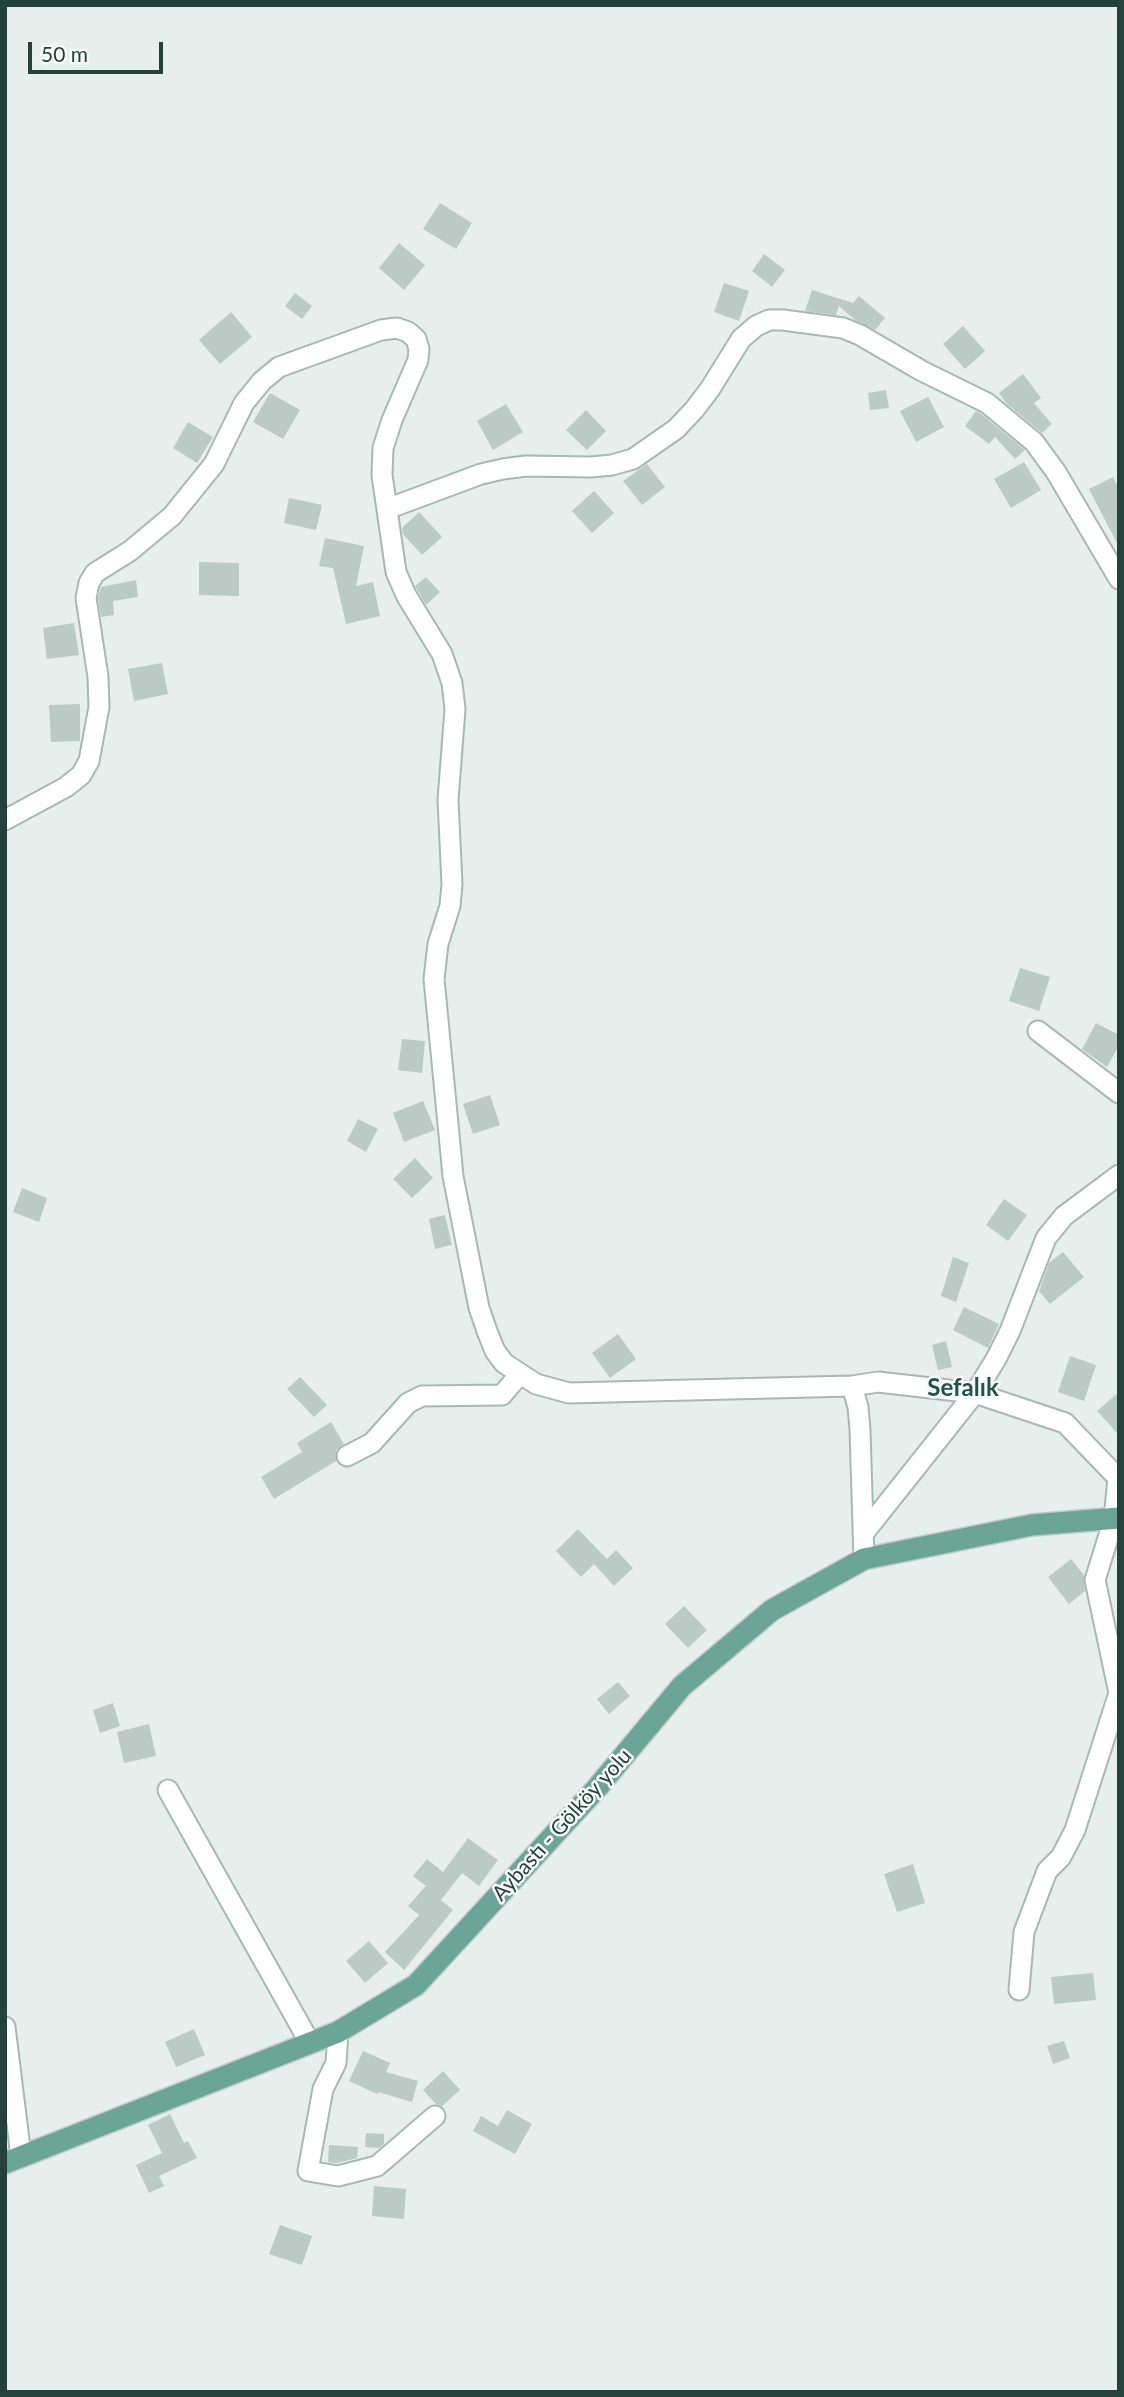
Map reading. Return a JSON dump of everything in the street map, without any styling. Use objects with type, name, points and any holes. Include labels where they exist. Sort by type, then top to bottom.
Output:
[{"type":"main road","name":"Aybastı - Gölköy yolu","points":[[13,2160],[338,2032],[415,1985],[597,1788],[682,1686],[772,1610],[863,1559],[1032,1525],[1116,1519]]},
{"type":"street","points":[[387,509],[481,474],[503,469],[526,466],[591,467],[633,459],[676,429],[694,410],[741,339],[762,323],[783,320],[843,328],[922,372],[987,403],[1034,442],[1056,472],[1119,579]]},
{"type":"street","points":[[5,820],[66,787],[81,775],[89,761],[99,707],[98,677],[86,598],[89,583],[95,573],[130,551],[172,516],[214,464],[244,404],[262,381],[279,367],[381,330],[397,328],[408,332],[419,349],[418,360],[383,448],[382,475],[396,572],[406,595],[442,654],[452,683],[455,709],[449,800],[452,884],[450,906],[439,944],[434,979],[453,1175],[479,1308],[495,1351],[504,1363],[536,1384],[569,1394],[852,1386],[878,1382],[975,1393],[1065,1423],[1118,1478],[1116,1519],[1095,1580],[1119,1693],[1075,1830],[1061,1857],[1047,1871],[1024,1932],[1019,1990]]},
{"type":"street","points":[[1038,1031],[1119,1093]]},
{"type":"street","points":[[863,1534],[975,1393],[1010,1331],[1046,1238],[1064,1216],[1119,1175]]},
{"type":"street","points":[[347,1456],[372,1443],[408,1403],[415,1399],[422,1396],[502,1395],[520,1374]]},
{"type":"street","points":[[852,1386],[858,1407],[860,1430],[863,1559]]},
{"type":"street","points":[[168,1790],[310,2043]]},
{"type":"street","points":[[5,2027],[13,2160]]},
{"type":"street","points":[[338,2032],[336,2063],[323,2089],[308,2171],[338,2176],[377,2166],[435,2116]]},
{"type":"building","points":[[440,203],[472,223],[456,249],[423,229]]},
{"type":"building","points":[[399,243],[425,265],[404,290],[379,268]]},
{"type":"building","points":[[764,254],[785,270],[772,287],[752,271]]},
{"type":"building","points":[[724,283],[749,291],[739,321],[714,312]]},
{"type":"building","points":[[812,290],[853,303],[859,296],[885,318],[875,330],[855,320],[839,306],[836,315],[805,311]]},
{"type":"building","points":[[295,293],[312,306],[302,319],[285,306]]},
{"type":"building","points":[[231,312],[252,337],[220,364],[199,340]]},
{"type":"building","points":[[963,326],[985,351],[965,369],[943,344]]},
{"type":"building","points":[[1023,374],[1041,398],[1034,403],[1052,424],[1042,433],[1006,403],[999,393]]},
{"type":"building","points":[[886,390],[889,408],[870,410],[868,393]]},
{"type":"building","points":[[270,393],[300,410],[283,439],[253,422]]},
{"type":"building","points":[[928,397],[944,427],[916,442],[900,411]]},
{"type":"building","points":[[506,404],[523,432],[493,450],[477,421]]},
{"type":"building","points":[[586,410],[606,431],[587,450],[566,430]]},
{"type":"building","points":[[976,411],[1025,450],[1015,459],[995,437],[989,444],[965,426]]},
{"type":"building","points":[[188,422],[213,437],[197,463],[173,448]]},
{"type":"building","points":[[1024,462],[1041,490],[1011,508],[994,479]]},
{"type":"building","points":[[647,464],[665,487],[642,505],[623,481]]},
{"type":"building","points":[[1113,477],[1119,489],[1119,547],[1089,489]]},
{"type":"building","points":[[594,491],[614,513],[592,533],[572,511]]},
{"type":"building","points":[[289,498],[322,505],[316,530],[284,523]]},
{"type":"building","points":[[419,512],[442,537],[422,555],[403,534],[402,528]]},
{"type":"building","points":[[325,538],[364,546],[356,586],[373,582],[380,616],[346,624],[333,568],[319,566]]},
{"type":"building","points":[[199,562],[239,563],[239,596],[199,595]]},
{"type":"building","points":[[426,577],[440,592],[426,605],[415,586]]},
{"type":"building","points":[[136,580],[138,597],[113,601],[114,615],[101,617],[98,598],[101,587]]},
{"type":"building","points":[[74,623],[79,655],[47,659],[43,628]]},
{"type":"building","points":[[162,663],[168,694],[134,701],[128,669]]},
{"type":"building","points":[[80,704],[80,741],[51,742],[49,705]]},
{"type":"building","points":[[1020,968],[1050,977],[1039,1011],[1009,1001]]},
{"type":"building","points":[[1096,1023],[1119,1035],[1119,1045],[1107,1067],[1082,1049]]},
{"type":"building","points":[[402,1039],[425,1041],[422,1073],[398,1070]]},
{"type":"building","points":[[490,1095],[500,1125],[473,1134],[463,1104]]},
{"type":"building","points":[[423,1101],[435,1130],[404,1142],[393,1113]]},
{"type":"building","points":[[358,1119],[378,1129],[366,1152],[347,1141]]},
{"type":"building","points":[[415,1158],[433,1178],[412,1198],[393,1179]]},
{"type":"building","points":[[22,1188],[47,1198],[39,1222],[13,1212]]},
{"type":"building","points":[[1004,1199],[1027,1215],[1008,1241],[986,1225]]},
{"type":"building","points":[[445,1215],[452,1245],[435,1249],[429,1219]]},
{"type":"building","points":[[1063,1252],[1084,1277],[1050,1304],[1039,1291],[1049,1263]]},
{"type":"building","points":[[953,1257],[969,1263],[956,1302],[941,1296]]},
{"type":"building","points":[[964,1307],[999,1324],[988,1348],[953,1330]]},
{"type":"building","points":[[618,1334],[636,1359],[610,1378],[592,1353]]},
{"type":"building","points":[[946,1341],[952,1367],[938,1370],[932,1345]]},
{"type":"building","points":[[1070,1356],[1096,1365],[1084,1401],[1058,1392]]},
{"type":"building","points":[[300,1377],[327,1405],[314,1417],[287,1389]]},
{"type":"building","points":[[1119,1392],[1119,1435],[1097,1411]]},
{"type":"building","points":[[331,1422],[344,1444],[336,1450],[336,1461],[274,1499],[261,1477],[302,1452],[297,1443]]},
{"type":"building","points":[[578,1529],[607,1559],[616,1550],[633,1568],[614,1586],[594,1564],[581,1577],[556,1551]]},
{"type":"building","points":[[1071,1559],[1084,1575],[1085,1591],[1069,1604],[1048,1577]]},
{"type":"building","points":[[684,1606],[707,1630],[688,1648],[665,1624]]},
{"type":"building","points":[[618,1682],[630,1696],[609,1714],[597,1699]]},
{"type":"building","points":[[113,1703],[120,1726],[100,1733],[93,1710]]},
{"type":"building","points":[[149,1724],[156,1756],[124,1763],[117,1732]]},
{"type":"building","points":[[468,1838],[498,1860],[479,1886],[462,1873],[441,1900],[453,1910],[404,1970],[385,1952],[419,1915],[408,1906],[426,1886],[413,1876],[427,1859],[443,1872]]},
{"type":"building","points":[[913,1864],[925,1903],[897,1912],[884,1874]]},
{"type":"building","points":[[369,1941],[388,1963],[365,1983],[346,1961]]},
{"type":"building","points":[[1093,1973],[1096,2000],[1054,2004],[1051,1977]]},
{"type":"building","points":[[194,2029],[205,2055],[176,2067],[165,2042]]},
{"type":"building","points":[[1064,2041],[1070,2058],[1053,2064],[1047,2046]]},
{"type":"building","points":[[363,2051],[390,2063],[386,2072],[418,2081],[412,2102],[378,2092],[377,2094],[349,2081]]},
{"type":"building","points":[[443,2071],[460,2090],[442,2106],[436,2104],[423,2090]]},
{"type":"building","points":[[507,2110],[532,2124],[515,2154],[473,2131],[481,2116],[498,2126]]},
{"type":"building","points":[[170,2114],[184,2143],[188,2141],[197,2158],[159,2176],[164,2186],[149,2193],[136,2165],[162,2153],[148,2125]]},
{"type":"building","points":[[366,2133],[384,2134],[384,2144],[379,2148],[365,2147]]},
{"type":"building","points":[[329,2145],[358,2147],[357,2158],[337,2163],[328,2162]]},
{"type":"building","points":[[374,2186],[406,2189],[404,2219],[372,2216]]},
{"type":"building","points":[[280,2225],[312,2236],[302,2265],[269,2254]]},
{"type":"district","name":"Sefalık","points":[[963,1388]]}]
